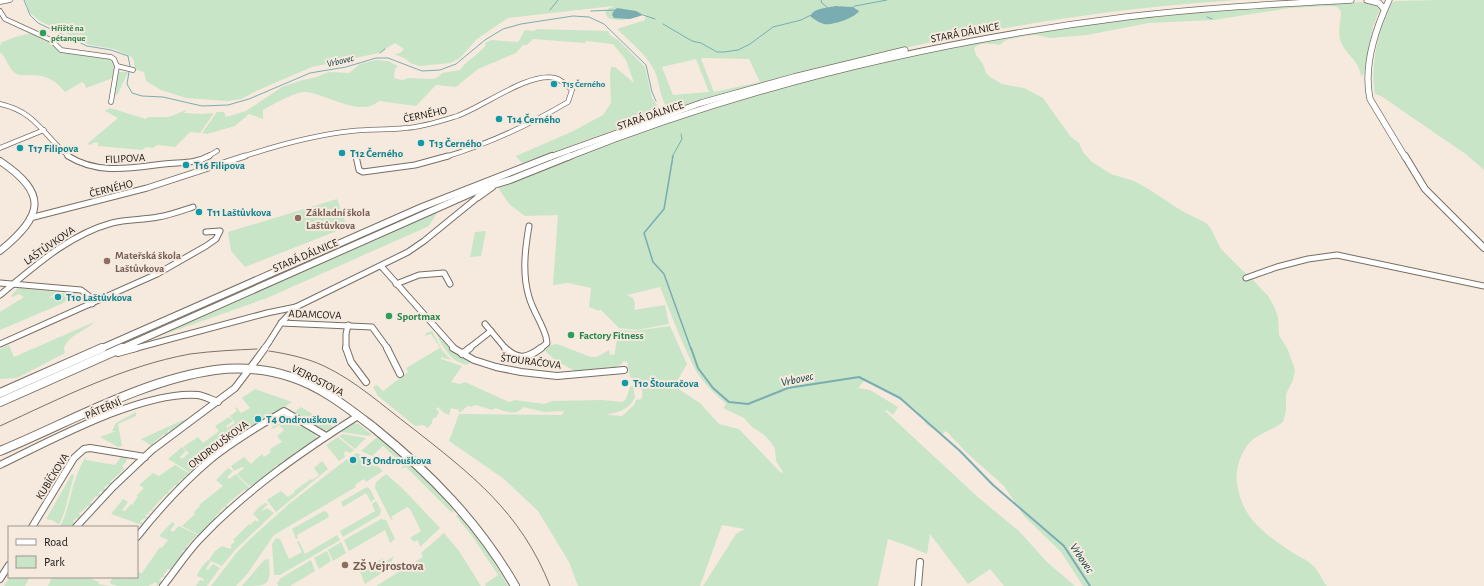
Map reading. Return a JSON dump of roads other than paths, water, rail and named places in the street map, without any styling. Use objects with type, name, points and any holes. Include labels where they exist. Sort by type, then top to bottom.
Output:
[{"type":"main road","name":"STARÁ DÁLNICE","points":[[0,402],[83,364],[136,337],[422,207],[494,182],[676,112],[794,77],[950,40],[1014,29],[1126,15],[1270,0]]},
{"type":"main road","name":"STARÁ DÁLNICE","points":[[1172,10],[1351,0]]},
{"type":"main road","points":[[1367,0],[1380,4],[1384,9]]},
{"type":"main road","points":[[1389,0],[1377,28],[1373,46],[1368,86],[1370,99],[1425,189],[1484,248]]},
{"type":"main road","points":[[0,161],[28,185],[34,196],[35,207],[26,226],[0,251]]},
{"type":"main road","name":"STARÁ DÁLNICE","points":[[0,392],[136,337],[494,182]]},
{"type":"main road","points":[[478,197],[494,182]]},
{"type":"main road","points":[[478,197],[483,188]]},
{"type":"main road","name":"VEJROSTOVA","points":[[0,451],[157,384],[204,372],[224,369],[250,369],[272,372],[302,382],[338,402],[358,416],[413,461],[461,508],[498,556],[515,586]]},
{"type":"street","points":[[0,2],[10,0]]},
{"type":"street","points":[[0,11],[5,19],[51,40],[61,50],[111,57],[114,59],[117,66],[112,88],[111,102]]},
{"type":"street","points":[[117,66],[128,70],[133,70]]},
{"type":"street","name":"ČERNÉHO","points":[[30,218],[147,188],[284,144],[313,137],[351,131],[408,128],[438,122],[459,115],[533,80],[545,77],[556,78],[565,82],[572,90],[568,102],[542,118],[506,135],[460,152],[413,165],[363,172],[359,170],[356,156]]},
{"type":"street","name":"FILIPOVA","points":[[0,104],[16,107],[26,112],[69,156],[81,163],[102,168],[121,168],[199,160],[217,151]]},
{"type":"street","points":[[0,148],[44,130]]},
{"type":"street","points":[[83,364],[121,352],[267,313],[296,307],[408,252],[424,241],[478,197]]},
{"type":"street","name":"LAŠTŮVKOVA","points":[[0,295],[65,244],[87,232],[114,223],[127,220],[158,217],[193,207]]},
{"type":"street","name":"ŠTOURAČOVA","points":[[485,324],[513,355],[529,355],[537,352],[547,343],[545,330],[529,297],[524,270],[525,248],[529,226]]},
{"type":"street","points":[[0,344],[157,274],[206,246],[216,239],[220,230],[206,232]]},
{"type":"street","points":[[1246,278],[1277,267],[1308,259],[1337,255],[1484,286]]},
{"type":"street","name":"ŠTOURAČOVA","points":[[380,266],[453,348],[474,360],[496,367],[521,372],[557,376],[624,370]]},
{"type":"street","points":[[396,284],[408,277],[420,274],[444,273],[450,284]]},
{"type":"street","points":[[0,283],[81,290],[91,299],[92,304]]},
{"type":"street","points":[[77,526],[119,480],[144,457],[180,427],[218,402],[238,385],[282,323],[296,307]]},
{"type":"street","name":"ADAMCOVA","points":[[282,323],[372,327],[386,346],[400,374]]},
{"type":"street","name":"ADAMCOVA","points":[[348,325],[345,338],[347,353],[352,366],[366,382]]},
{"type":"street","points":[[462,354],[491,331]]},
{"type":"street","name":"PÁTEŘNÍ","points":[[0,464],[115,412],[161,398],[193,394],[214,398],[218,402]]},
{"type":"street","name":"ONDROUŠKOVA","points":[[138,535],[158,511],[202,467],[241,438],[284,411],[326,436]]},
{"type":"street","points":[[163,586],[198,541],[239,501],[326,436],[358,416]]},
{"type":"street","name":"KUBÍČKOVA","points":[[33,526],[74,458],[84,449],[90,448],[144,457]]},
{"type":"street","points":[[918,586],[920,562]]},
{"type":"street","points":[[0,579],[8,566]]},
{"type":"water","points":[[835,6],[853,7],[859,11],[857,14],[848,19],[837,23],[820,23],[810,16],[814,11]]},
{"type":"water","points":[[617,8],[636,11],[643,15],[630,19],[614,18],[612,15]]},
{"type":"waterway","name":"Vrbovec","points":[[24,0],[30,15],[38,23],[87,46],[111,50],[128,56],[130,66],[127,84],[132,93],[142,96],[163,97],[202,106],[228,105],[249,99],[310,73],[346,67],[376,58],[388,58],[422,71],[440,70],[456,64],[485,40],[503,29],[521,24],[573,16],[589,17],[604,24],[646,65],[652,92],[656,101]]},
{"type":"waterway","points":[[550,10],[558,0]]},
{"type":"waterway","points":[[821,0],[822,3],[828,8]]},
{"type":"waterway","points":[[852,8],[855,6],[887,0]]},
{"type":"waterway","points":[[591,11],[616,10]]},
{"type":"waterway","points":[[643,15],[655,19]]},
{"type":"waterway","points":[[663,24],[692,41],[701,43],[717,52],[724,52],[738,50],[750,44],[773,27],[801,20],[811,15]]},
{"type":"waterway","points":[[1207,17],[1212,19]]},
{"type":"waterway","points":[[380,53],[385,49]]},
{"type":"waterway","name":"Vrbovec","points":[[672,157],[682,139],[681,134]]},
{"type":"waterway","name":"Vrbovec","points":[[673,156],[664,209],[644,233],[653,262],[664,274],[691,349]]},
{"type":"waterway","name":"Vrbovec","points":[[691,348],[698,368],[713,388],[729,402],[748,404],[788,388],[859,377],[900,398],[960,451],[993,485],[1064,546],[1090,586]]},
{"type":"tram line","points":[[0,426],[93,384],[141,366],[190,354],[257,349]]},
{"type":"tram line","points":[[269,351],[318,363],[336,372],[369,394],[454,461],[474,478],[509,516],[538,560],[550,586]]},
{"type":"place","name":"Hřiště na pétanque","points":[[43,33]]},
{"type":"place","name":"T15 Černého","points":[[554,84]]},
{"type":"place","name":"T14 Černého","points":[[499,119]]},
{"type":"place","name":"T13 Černého","points":[[421,143]]},
{"type":"place","name":"T17 Filipova","points":[[20,148]]},
{"type":"place","name":"T12 Černého","points":[[342,153]]},
{"type":"place","name":"T16 Filipova","points":[[186,165]]},
{"type":"place","name":"T11 Laštůvkova","points":[[199,212]]},
{"type":"place","name":"Základní škola Laštůvkova","points":[[298,218]]},
{"type":"place","name":"Mateřská škola Laštůvkova","points":[[107,261]]},
{"type":"place","name":"T10 Laštůvkova","points":[[58,297]]},
{"type":"place","name":"Sportmax","points":[[389,316]]},
{"type":"place","name":"Factory Fitness","points":[[571,335]]},
{"type":"place","name":"T10 Štouračova","points":[[625,383]]},
{"type":"place","name":"T4 Ondrouškova","points":[[258,419]]},
{"type":"place","name":"T3 Ondrouškova","points":[[353,460]]},
{"type":"place","name":"ZŠ Vejrostova","points":[[345,565]]}]
